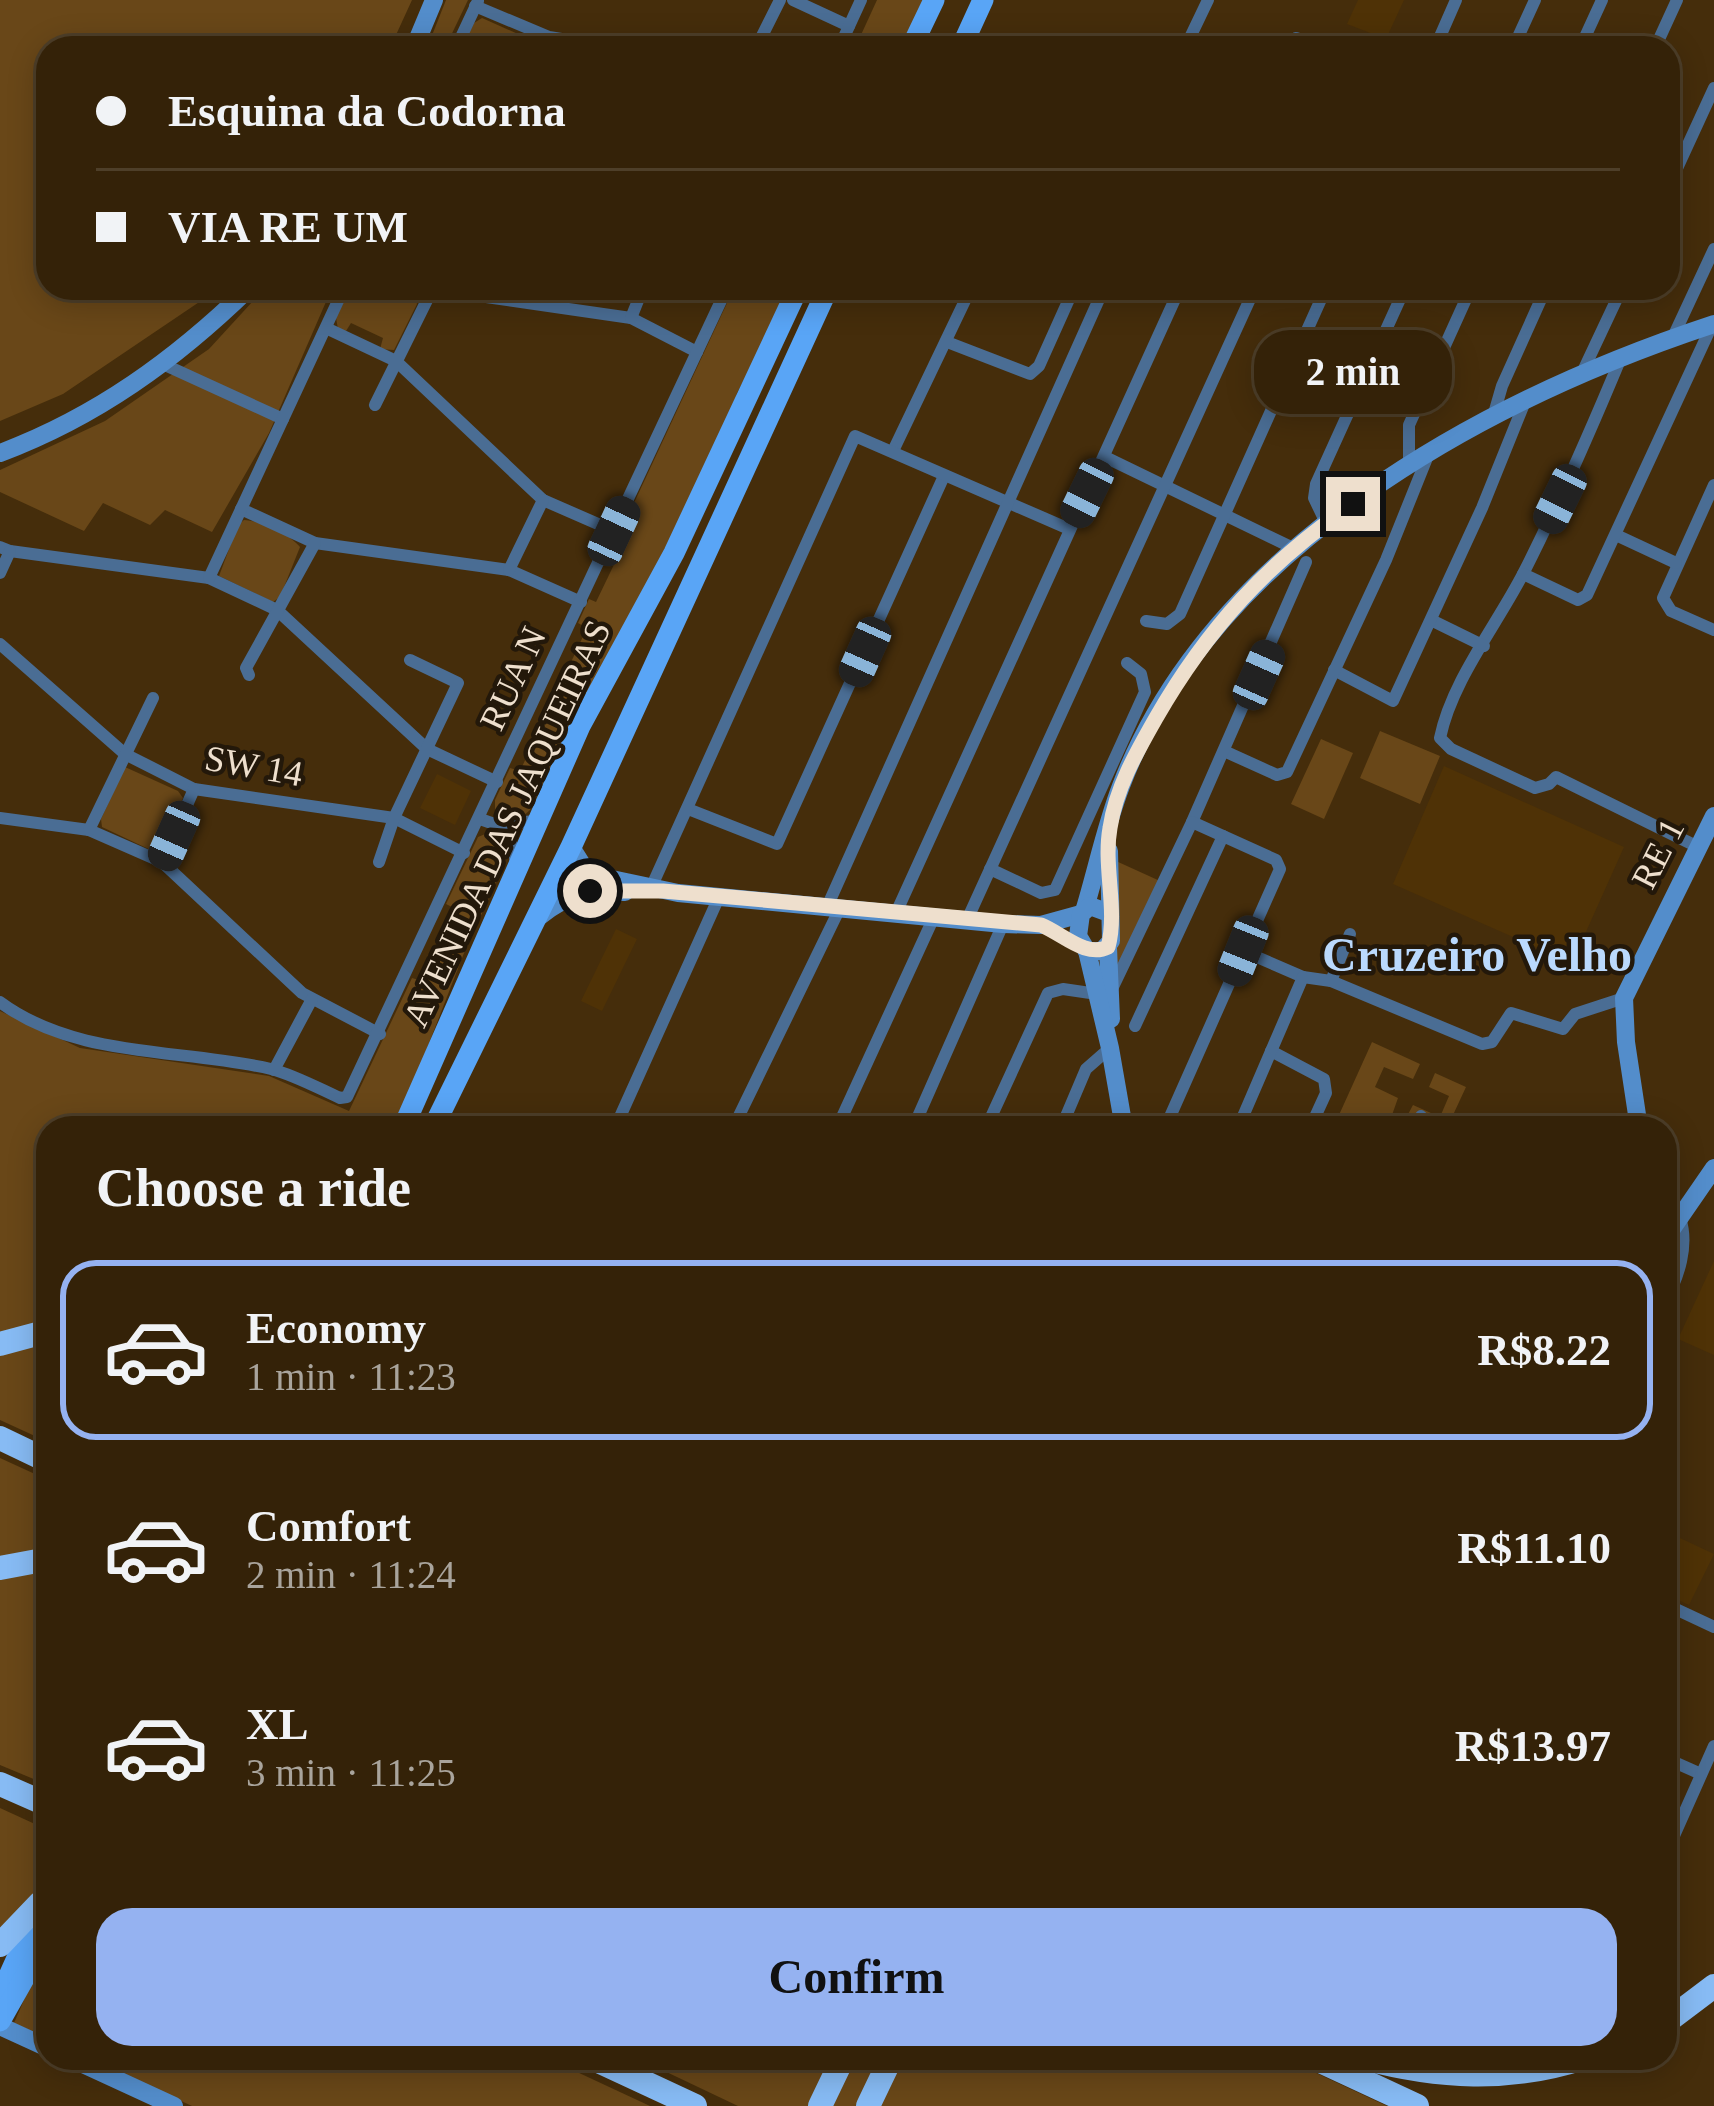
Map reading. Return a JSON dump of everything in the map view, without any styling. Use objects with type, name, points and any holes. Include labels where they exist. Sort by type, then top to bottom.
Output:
[{"type":"highway","points":[[0,1344],[36,1334]]},
{"type":"highway","points":[[0,1438],[36,1455]]},
{"type":"highway","points":[[0,1568],[36,1561]]},
{"type":"highway","points":[[5,1789],[36,1801]]},
{"type":"highway","points":[[9,1952],[36,1909]]},
{"type":"highway","points":[[1677,2014],[1714,1986]]},
{"type":"highway","points":[[618,2070],[695,2106]]},
{"type":"highway","points":[[820,2106],[837,2070]]},
{"type":"highway","points":[[868,2106],[885,2070]]},
{"type":"highway","points":[[1340,2070],[1417,2106]]},
{"type":"highway","points":[[1429,2070],[1468,2077],[1538,2070]]},
{"type":"main road","points":[[922,36],[934,0]]},
{"type":"main road","points":[[966,36],[983,0]]},
{"type":"main road","name":"AVENIDA DAS JAQUEIRAS","points":[[408,1116],[580,726],[674,553],[792,300]]},
{"type":"main road","name":"AVENIDA DAS JAQUEIRAS","points":[[439,1116],[571,847],[822,300]]},
{"type":"main road","points":[[580,726],[608,725],[617,741]]},
{"type":"main road","points":[[456,1006],[457,1020],[464,1027],[483,1028]]},
{"type":"main road","points":[[3,2013],[9,1952]]},
{"type":"main road","points":[[3,2013],[36,1957]]},
{"type":"street","points":[[419,36],[434,0]]},
{"type":"street","points":[[762,36],[780,0]]},
{"type":"street","points":[[793,0],[849,26]]},
{"type":"street","points":[[844,36],[861,0]]},
{"type":"street","points":[[1191,36],[1208,0]]},
{"type":"street","points":[[1440,36],[1456,0]]},
{"type":"street","points":[[1519,36],[1535,0]]},
{"type":"street","points":[[1660,36],[1677,0]]},
{"type":"street","points":[[1585,36],[1598,2]]},
{"type":"street","points":[[462,36],[477,3],[535,36]]},
{"type":"street","points":[[1680,162],[1714,88]]},
{"type":"street","points":[[1673,337],[1714,249]]},
{"type":"street","points":[[0,453],[78,420],[165,364],[236,300]]},
{"type":"street","points":[[209,578],[339,300]]},
{"type":"street","points":[[375,405],[423,300]]},
{"type":"street","points":[[500,300],[631,318],[698,352]]},
{"type":"street","points":[[631,318],[639,300]]},
{"type":"street","name":"RUA N","points":[[274,1070],[340,1098],[350,1094],[722,300]]},
{"type":"street","points":[[893,451],[965,300]]},
{"type":"street","points":[[946,342],[1030,374],[1039,366],[1069,300]]},
{"type":"street","points":[[739,1116],[834,908],[1098,300]]},
{"type":"street","points":[[896,913],[1175,300]]},
{"type":"street","points":[[967,920],[1250,300]]},
{"type":"street","points":[[1146,621],[1167,624],[1180,614],[1321,300]]},
{"type":"street","points":[[1325,523],[1313,498],[1316,484],[1400,300]]},
{"type":"street","points":[[1408,466],[1409,425],[1466,300]]},
{"type":"street","points":[[1493,417],[1541,300]]},
{"type":"street","points":[[1581,374],[1616,300]]},
{"type":"street","points":[[1103,994],[1084,948],[1083,911],[1120,787],[1173,688],[1223,616],[1300,555],[1325,523],[1430,452],[1581,374],[1713,324]]},
{"type":"street","points":[[1523,574],[1570,598],[1583,599],[1713,324]]},
{"type":"street","points":[[326,328],[396,361],[543,500],[614,531]]},
{"type":"street","points":[[1620,359],[1578,462],[1441,732],[1443,743],[1535,788],[1556,777],[1696,846]]},
{"type":"street","points":[[165,364],[283,419]]},
{"type":"street","points":[[1334,670],[1394,701],[1525,403]]},
{"type":"street","points":[[655,890],[855,436],[1069,529]]},
{"type":"street","points":[[1223,751],[1283,775],[1402,524],[1430,452]]},
{"type":"street","points":[[1105,457],[1300,555]]},
{"type":"street","points":[[688,808],[777,844],[944,476]]},
{"type":"street","points":[[1714,485],[1665,589],[1666,608],[1714,630]]},
{"type":"street","points":[[509,570],[543,500]]},
{"type":"street","points":[[241,509],[315,543],[509,570],[581,602]]},
{"type":"street","points":[[1616,535],[1676,563]]},
{"type":"street","points":[[249,675],[246,668],[315,543]]},
{"type":"street","points":[[0,573],[5,549],[209,578],[277,610],[427,749],[497,782]]},
{"type":"street","points":[[1103,994],[1192,822],[1300,555]]},
{"type":"street","points":[[1431,620],[1484,646]]},
{"type":"street","name":"SW 14","points":[[0,644],[125,754],[194,789],[394,818],[464,853]]},
{"type":"street","points":[[379,862],[394,818],[458,683],[410,660]]},
{"type":"street","points":[[989,869],[1041,893],[1055,890],[1145,692],[1141,674],[1127,663]]},
{"type":"street","points":[[89,830],[153,698]]},
{"type":"street","points":[[162,862],[194,789]]},
{"type":"street","name":"RE 1","points":[[1623,1006],[1714,816]]},
{"type":"street","points":[[0,818],[89,830],[162,862],[311,999],[380,1034]]},
{"type":"street","points":[[480,818],[500,826],[540,820]]},
{"type":"street","points":[[1170,1116],[1280,864],[1192,822]]},
{"type":"street","points":[[500,826],[513,847],[517,868]]},
{"type":"street","points":[[1109,831],[1103,994],[1122,1116]]},
{"type":"street","points":[[1135,1026],[1223,836]]},
{"type":"street","points":[[571,847],[588,874],[655,890]]},
{"type":"street","points":[[532,923],[566,896],[590,891],[655,890],[1003,924],[1041,925],[1096,906],[1109,913]]},
{"type":"street","points":[[620,1116],[719,897]]},
{"type":"street","points":[[843,1116],[934,917]]},
{"type":"street","points":[[918,1116],[1003,924]]},
{"type":"street","points":[[1041,925],[1096,953],[1108,947]]},
{"type":"street","points":[[1331,980],[1350,934]]},
{"type":"street","points":[[1243,951],[1303,977],[1331,980],[1482,1044],[1492,1042],[1511,1013],[1558,1029],[1575,1014],[1623,1006],[1633,1116]]},
{"type":"street","points":[[1243,1116],[1303,977]]},
{"type":"street","points":[[992,1116],[1048,993],[1064,989],[1103,994]]},
{"type":"street","points":[[0,1002],[28,1020],[75,1039],[274,1070],[311,999]]},
{"type":"street","points":[[1066,1116],[1087,1069],[1110,1048]]},
{"type":"street","points":[[1271,1052],[1324,1079],[1326,1093],[1315,1116]]},
{"type":"street","points":[[1677,1209],[1714,1168]]},
{"type":"street","points":[[1677,1218],[1684,1226],[1677,1271]]},
{"type":"street","points":[[1677,1610],[1714,1627]]},
{"type":"street","points":[[1677,1829],[1714,1747]]},
{"type":"street","points":[[1677,1763],[1701,1774]]},
{"type":"street","points":[[3,2013],[36,2039]]},
{"type":"street","points":[[96,2070],[174,2106]]},
{"type":"shaded area","points":[[0,0],[412,0],[396,36],[36,36],[36,300],[202,300],[63,394],[0,421]]},
{"type":"shaded area","points":[[446,0],[468,0],[451,36],[432,36]]},
{"type":"shaded area","points":[[877,0],[925,0],[909,36],[860,36]]},
{"type":"shaded area","points":[[1358,0],[1404,0],[1387,36],[1347,24]]},
{"type":"shaded area","points":[[482,18],[522,36],[468,36]]},
{"type":"shaded area","points":[[254,300],[327,300],[269,433],[212,532],[165,510],[150,525],[103,503],[84,531],[0,492],[0,470],[105,421],[209,349]]},
{"type":"shaded area","points":[[344,300],[416,300],[394,350],[380,349],[383,338],[351,323],[346,331],[338,329],[336,318]]},
{"type":"shaded area","points":[[728,300],[786,300],[737,393],[730,421],[661,568],[569,727],[530,810],[521,818],[503,818],[495,811],[495,800],[510,768],[520,771],[587,628],[578,623],[589,599],[596,602],[621,550],[614,546]]},
{"type":"shaded area","points":[[244,520],[275,529],[300,547],[280,597],[273,602],[219,576]]},
{"type":"shaded area","points":[[1380,731],[1440,756],[1420,804],[1360,778]]},
{"type":"shaded area","points":[[1321,739],[1353,753],[1324,819],[1291,804]]},
{"type":"shaded area","points":[[1444,766],[1624,847],[1572,963],[1393,884]]},
{"type":"shaded area","points":[[125,767],[178,791],[183,798],[157,853],[102,827],[101,819]]},
{"type":"shaded area","points":[[437,774],[471,791],[455,825],[420,808]]},
{"type":"shaded area","points":[[490,832],[506,847],[506,861],[466,948],[401,1116],[36,1116],[36,1328],[0,1338],[0,1011],[80,1048],[269,1076],[349,1111],[412,978],[422,981],[456,909],[446,904],[478,837]]},
{"type":"shaded area","points":[[1116,861],[1160,881],[1115,978]]},
{"type":"shaded area","points":[[616,929],[637,939],[602,1011],[581,1001]]},
{"type":"shaded area","points":[[1372,1042],[1420,1064],[1413,1079],[1384,1067],[1375,1087],[1398,1098],[1395,1116],[1339,1116]]},
{"type":"shaded area","points":[[1435,1073],[1466,1087],[1453,1116],[1440,1116],[1449,1096],[1429,1087]]},
{"type":"shaded area","points":[[1413,1105],[1438,1116],[1407,1116]]},
{"type":"shaded area","points":[[1714,1261],[1714,1355],[1678,1339]]},
{"type":"shaded area","points":[[36,1340],[36,1436],[0,1420],[0,1350]]},
{"type":"shaded area","points":[[0,1458],[36,1474],[36,1560],[0,1567]]},
{"type":"shaded area","points":[[1677,1537],[1714,1554],[1689,1605],[1677,1600]]},
{"type":"shaded area","points":[[36,1572],[36,1780],[0,1765],[0,1579]]},
{"type":"shaded area","points":[[0,1808],[36,1824],[36,1891],[0,1939]]},
{"type":"shaded area","points":[[36,1972],[36,2033],[14,2023]]},
{"type":"shaded area","points":[[114,2070],[573,2070],[650,2106],[192,2106]]},
{"type":"shaded area","points":[[662,2070],[829,2070],[812,2106],[738,2106]]},
{"type":"shaded area","points":[[844,2070],[879,2070],[862,2106],[828,2106]]},
{"type":"shaded area","points":[[895,2070],[1310,2070],[1387,2106],[878,2106]]},
{"type":"district","name":"Cruzeiro Velho","points":[[1477,954]]},
{"type":"route","points":[[590,891],[663,891],[1041,925],[1087,951],[1102,951],[1111,941],[1112,929],[1109,831],[1120,787],[1141,744],[1223,616],[1293,548],[1353,504]]}]
